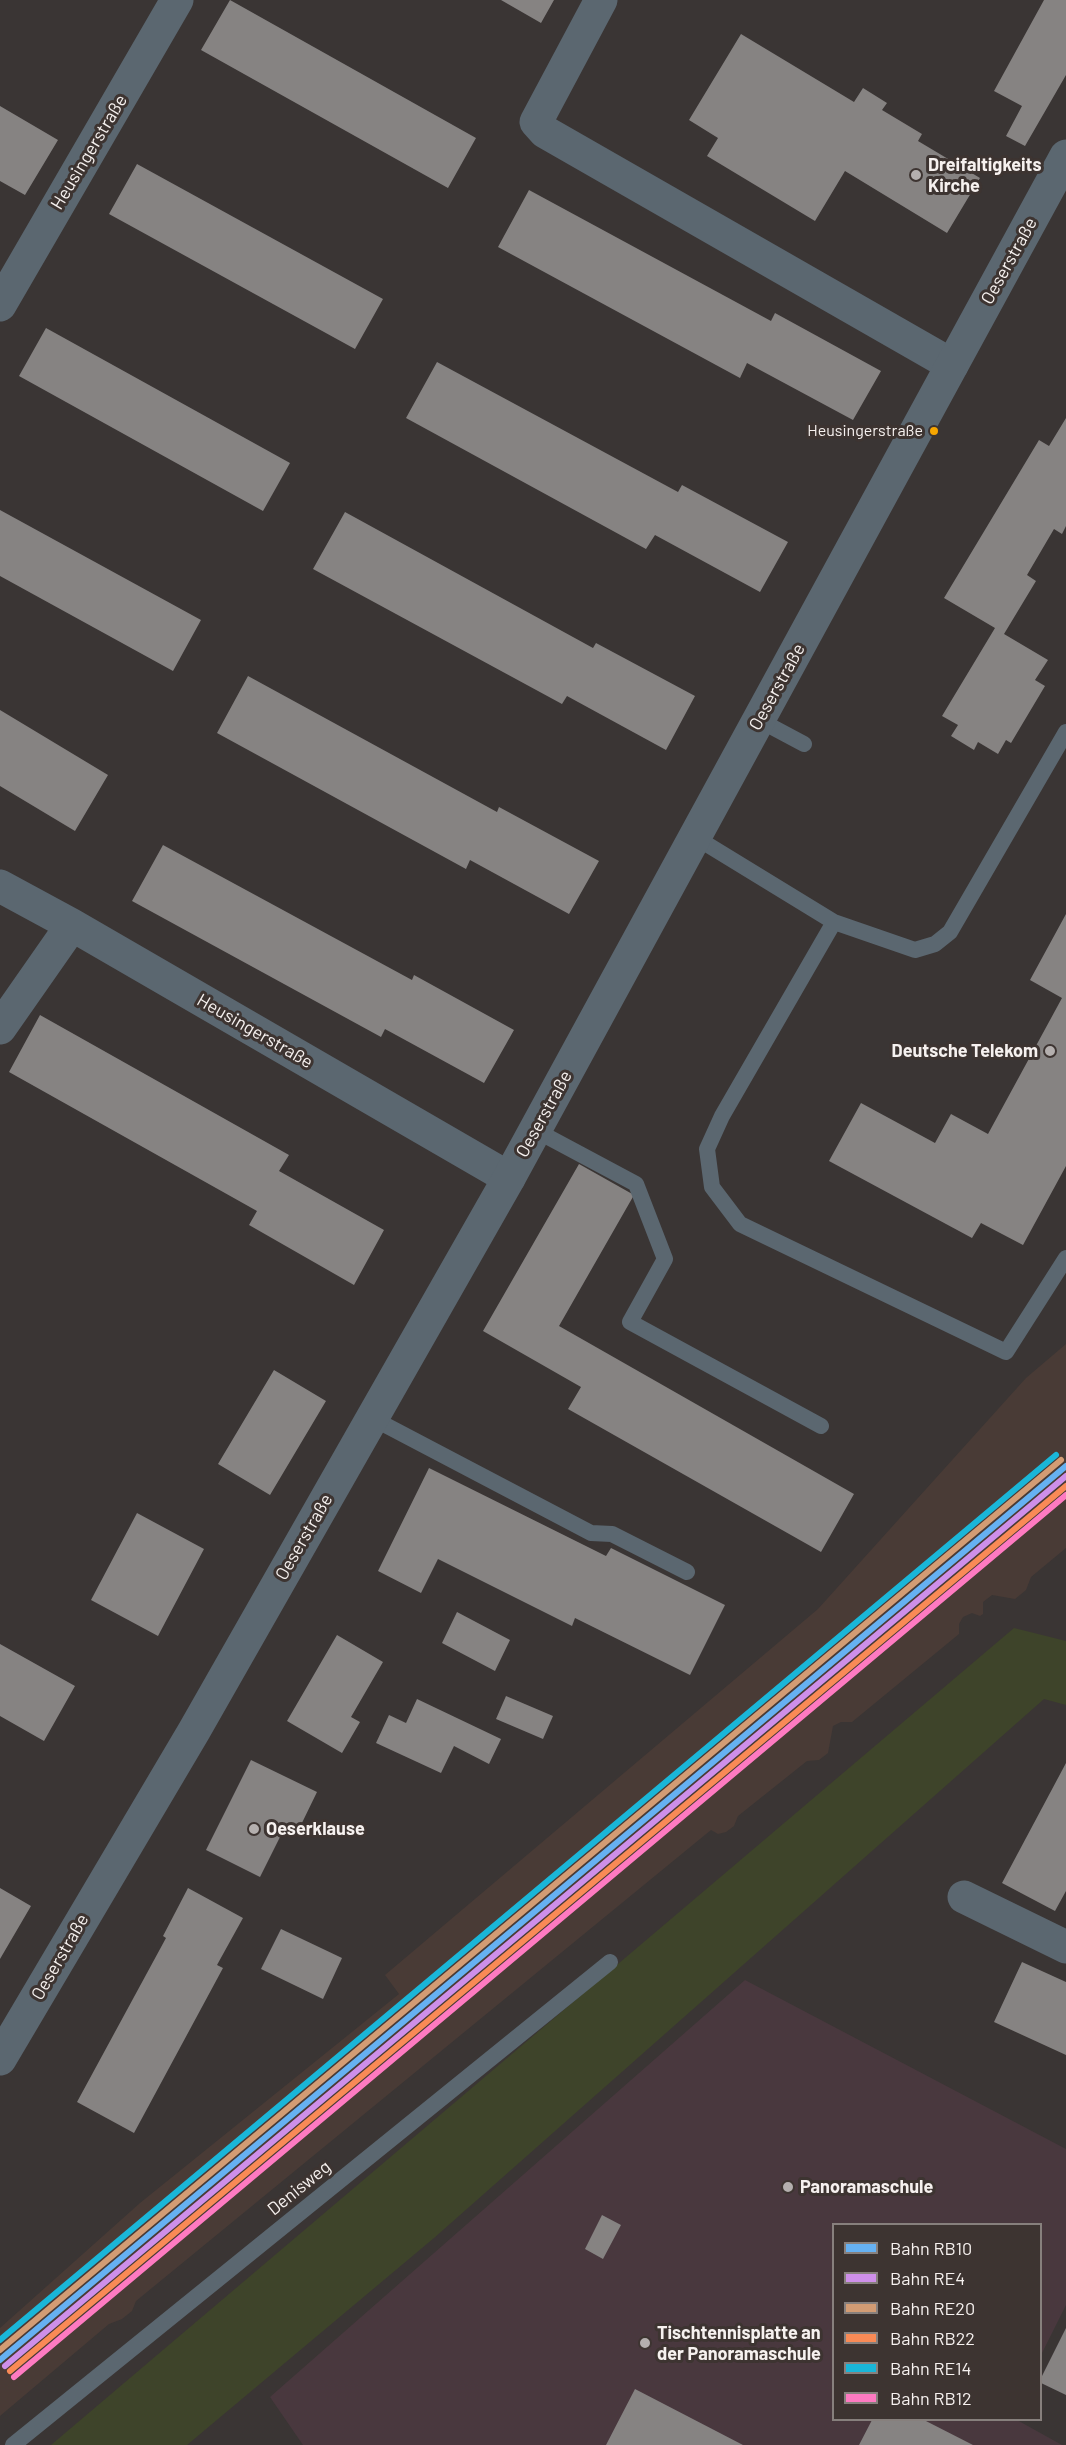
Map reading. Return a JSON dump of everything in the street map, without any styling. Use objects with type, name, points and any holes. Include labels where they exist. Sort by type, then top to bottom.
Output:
[{"type":"street","name":"Heusingerstraße","points":[[0,305],[177,0]]},
{"type":"street","points":[[601,0],[536,122],[545,132],[952,365]]},
{"type":"street","name":"Oeserstraße","points":[[0,2059],[199,1721],[509,1178],[1066,156]]},
{"type":"street","name":"Heusingerstraße","points":[[0,886],[72,925],[509,1178]]},
{"type":"street","points":[[0,1028],[72,925]]},
{"type":"street","points":[[964,1897],[1066,1947]]},
{"type":"lane","points":[[759,720],[804,744]]},
{"type":"lane","points":[[695,837],[834,922],[915,950],[935,944],[950,932],[1066,732]]},
{"type":"lane","points":[[834,922],[722,1116],[707,1149],[712,1187],[740,1224],[1006,1352],[1066,1258]]},
{"type":"lane","points":[[535,1130],[636,1184],[665,1259],[630,1322],[821,1426]]},
{"type":"lane","points":[[372,1418],[591,1533],[612,1534],[687,1572]]},
{"type":"lane","name":"Denisweg","points":[[13,2445],[610,1962]]},
{"type":"shaded area","points":[[1066,1344],[1066,1548],[1031,1577],[1026,1590],[1015,1599],[992,1595],[983,1602],[983,1614],[980,1616],[972,1613],[963,1617],[959,1624],[959,1634],[852,1722],[841,1722],[833,1726],[828,1753],[819,1760],[807,1761],[738,1816],[734,1826],[726,1832],[718,1834],[711,1830],[136,2301],[132,2311],[122,2319],[109,2324],[0,2416],[0,2328],[140,2203],[399,1994],[385,1975],[818,1609],[1026,1378]]},
{"type":"shaded area","name":"Panoramaschule","points":[[745,1980],[1066,2149],[1066,2305],[1042,2353],[1042,2223],[832,2223],[832,2421],[1019,2421],[1062,2445],[303,2445],[270,2397]]},
{"type":"green space","points":[[1014,1628],[1066,1641],[1066,1705],[1044,1699],[434,2238],[187,2445],[51,2445]]},
{"type":"building","points":[[230,0],[476,138],[448,188],[201,50]]},
{"type":"building","points":[[501,0],[554,0],[541,23]]},
{"type":"building","points":[[1044,0],[1066,0],[1066,75],[1025,146],[1006,136],[1022,106],[994,91]]},
{"type":"building","points":[[741,34],[854,102],[863,88],[887,103],[882,110],[922,134],[918,141],[980,178],[947,233],[845,171],[815,221],[707,156],[718,138],[689,120]]},
{"type":"building","points":[[0,106],[58,140],[25,195],[0,181]]},
{"type":"building","points":[[137,164],[383,299],[355,349],[109,214]]},
{"type":"building","points":[[529,190],[771,321],[775,313],[881,371],[853,420],[747,363],[740,378],[498,247]]},
{"type":"building","points":[[46,328],[290,463],[263,511],[19,376]]},
{"type":"building","points":[[437,362],[678,492],[682,485],[788,542],[760,592],[655,535],[646,549],[406,418]]},
{"type":"building","points":[[1066,418],[1066,526],[1062,534],[1054,529],[1027,575],[1036,581],[1004,634],[1048,660],[1035,680],[1045,686],[1011,743],[1006,740],[998,754],[978,742],[974,750],[951,736],[958,725],[942,716],[995,628],[944,598],[1039,440],[1049,446]]},
{"type":"building","points":[[0,510],[201,620],[173,671],[0,576]]},
{"type":"building","points":[[345,512],[593,648],[596,643],[695,696],[666,750],[567,696],[562,704],[313,569]]},
{"type":"building","points":[[248,676],[497,812],[499,807],[599,861],[569,914],[470,860],[466,869],[217,733]]},
{"type":"building","points":[[0,710],[108,775],[75,831],[0,786]]},
{"type":"building","points":[[163,845],[412,980],[414,975],[514,1030],[484,1083],[385,1029],[381,1037],[132,901]]},
{"type":"building","name":"Deutsche Telekom","points":[[1066,914],[1066,1166],[1023,1245],[981,1223],[972,1238],[829,1161],[861,1103],[935,1143],[951,1114],[988,1134],[1062,998],[1030,980]]},
{"type":"building","points":[[40,1015],[289,1155],[279,1171],[384,1230],[354,1285],[249,1225],[257,1211],[9,1072]]},
{"type":"building","points":[[579,1164],[634,1195],[559,1326],[854,1494],[821,1552],[568,1409],[581,1387],[483,1331]]},
{"type":"building","points":[[274,1370],[326,1401],[270,1495],[218,1464]]},
{"type":"building","points":[[429,1468],[606,1556],[611,1548],[725,1605],[690,1675],[575,1618],[572,1626],[438,1559],[421,1593],[378,1571]]},
{"type":"building","points":[[137,1513],[204,1549],[158,1636],[91,1600]]},
{"type":"building","points":[[457,1612],[510,1640],[495,1671],[442,1643]]},
{"type":"building","points":[[337,1635],[383,1662],[351,1717],[360,1722],[342,1753],[287,1721]]},
{"type":"building","points":[[0,1644],[75,1686],[44,1741],[0,1716]]},
{"type":"building","points":[[506,1696],[553,1716],[543,1739],[496,1719]]},
{"type":"building","points":[[417,1699],[501,1739],[489,1764],[454,1746],[441,1773],[376,1743],[389,1715],[406,1723]]},
{"type":"building","points":[[251,1760],[317,1792],[299,1829],[287,1823],[260,1877],[206,1850]]},
{"type":"building","points":[[1066,1763],[1066,1891],[1055,1911],[1002,1883]]},
{"type":"building","points":[[0,1888],[31,1906],[0,1959]]},
{"type":"building","points":[[188,1888],[243,1918],[217,1965],[223,1968],[134,2133],[77,2102],[166,1938],[163,1936]]},
{"type":"building","points":[[281,1929],[342,1958],[323,1999],[261,1969]]},
{"type":"building","points":[[1022,1962],[1066,1982],[1066,2055],[994,2022]]},
{"type":"building","points":[[602,2215],[621,2225],[603,2259],[585,2249]]},
{"type":"building","points":[[1066,2328],[1066,2395],[1042,2383],[1042,2376]]},
{"type":"building","points":[[635,2389],[743,2445],[606,2445]]},
{"type":"building","points":[[871,2421],[926,2421],[973,2445],[859,2445]]},
{"type":"rail line","name":"RE14","points":[[0,2340],[1056,1455]]},
{"type":"rail line","name":"RE20","points":[[0,2350],[1061,1460]]},
{"type":"rail line","name":"RB10","points":[[0,2360],[1066,1466]]},
{"type":"rail line","name":"RE4","points":[[5,2366],[1066,1476]]},
{"type":"rail line","name":"RB22","points":[[10,2371],[1066,1486]]},
{"type":"rail line","name":"RB12","points":[[14,2377],[1066,1495]]},
{"type":"place","name":"Dreifaltigkeits Kirche","points":[[916,175]]},
{"type":"place","name":"Heusingerstraße","points":[[934,431]]},
{"type":"place","name":"Deutsche Telekom","points":[[1050,1051]]},
{"type":"place","name":"Oeserklause","points":[[254,1829]]},
{"type":"place","name":"Panoramaschule","points":[[788,2187]]},
{"type":"place","name":"Tischtennisplatte an der Panoramaschule","points":[[645,2343]]}]
